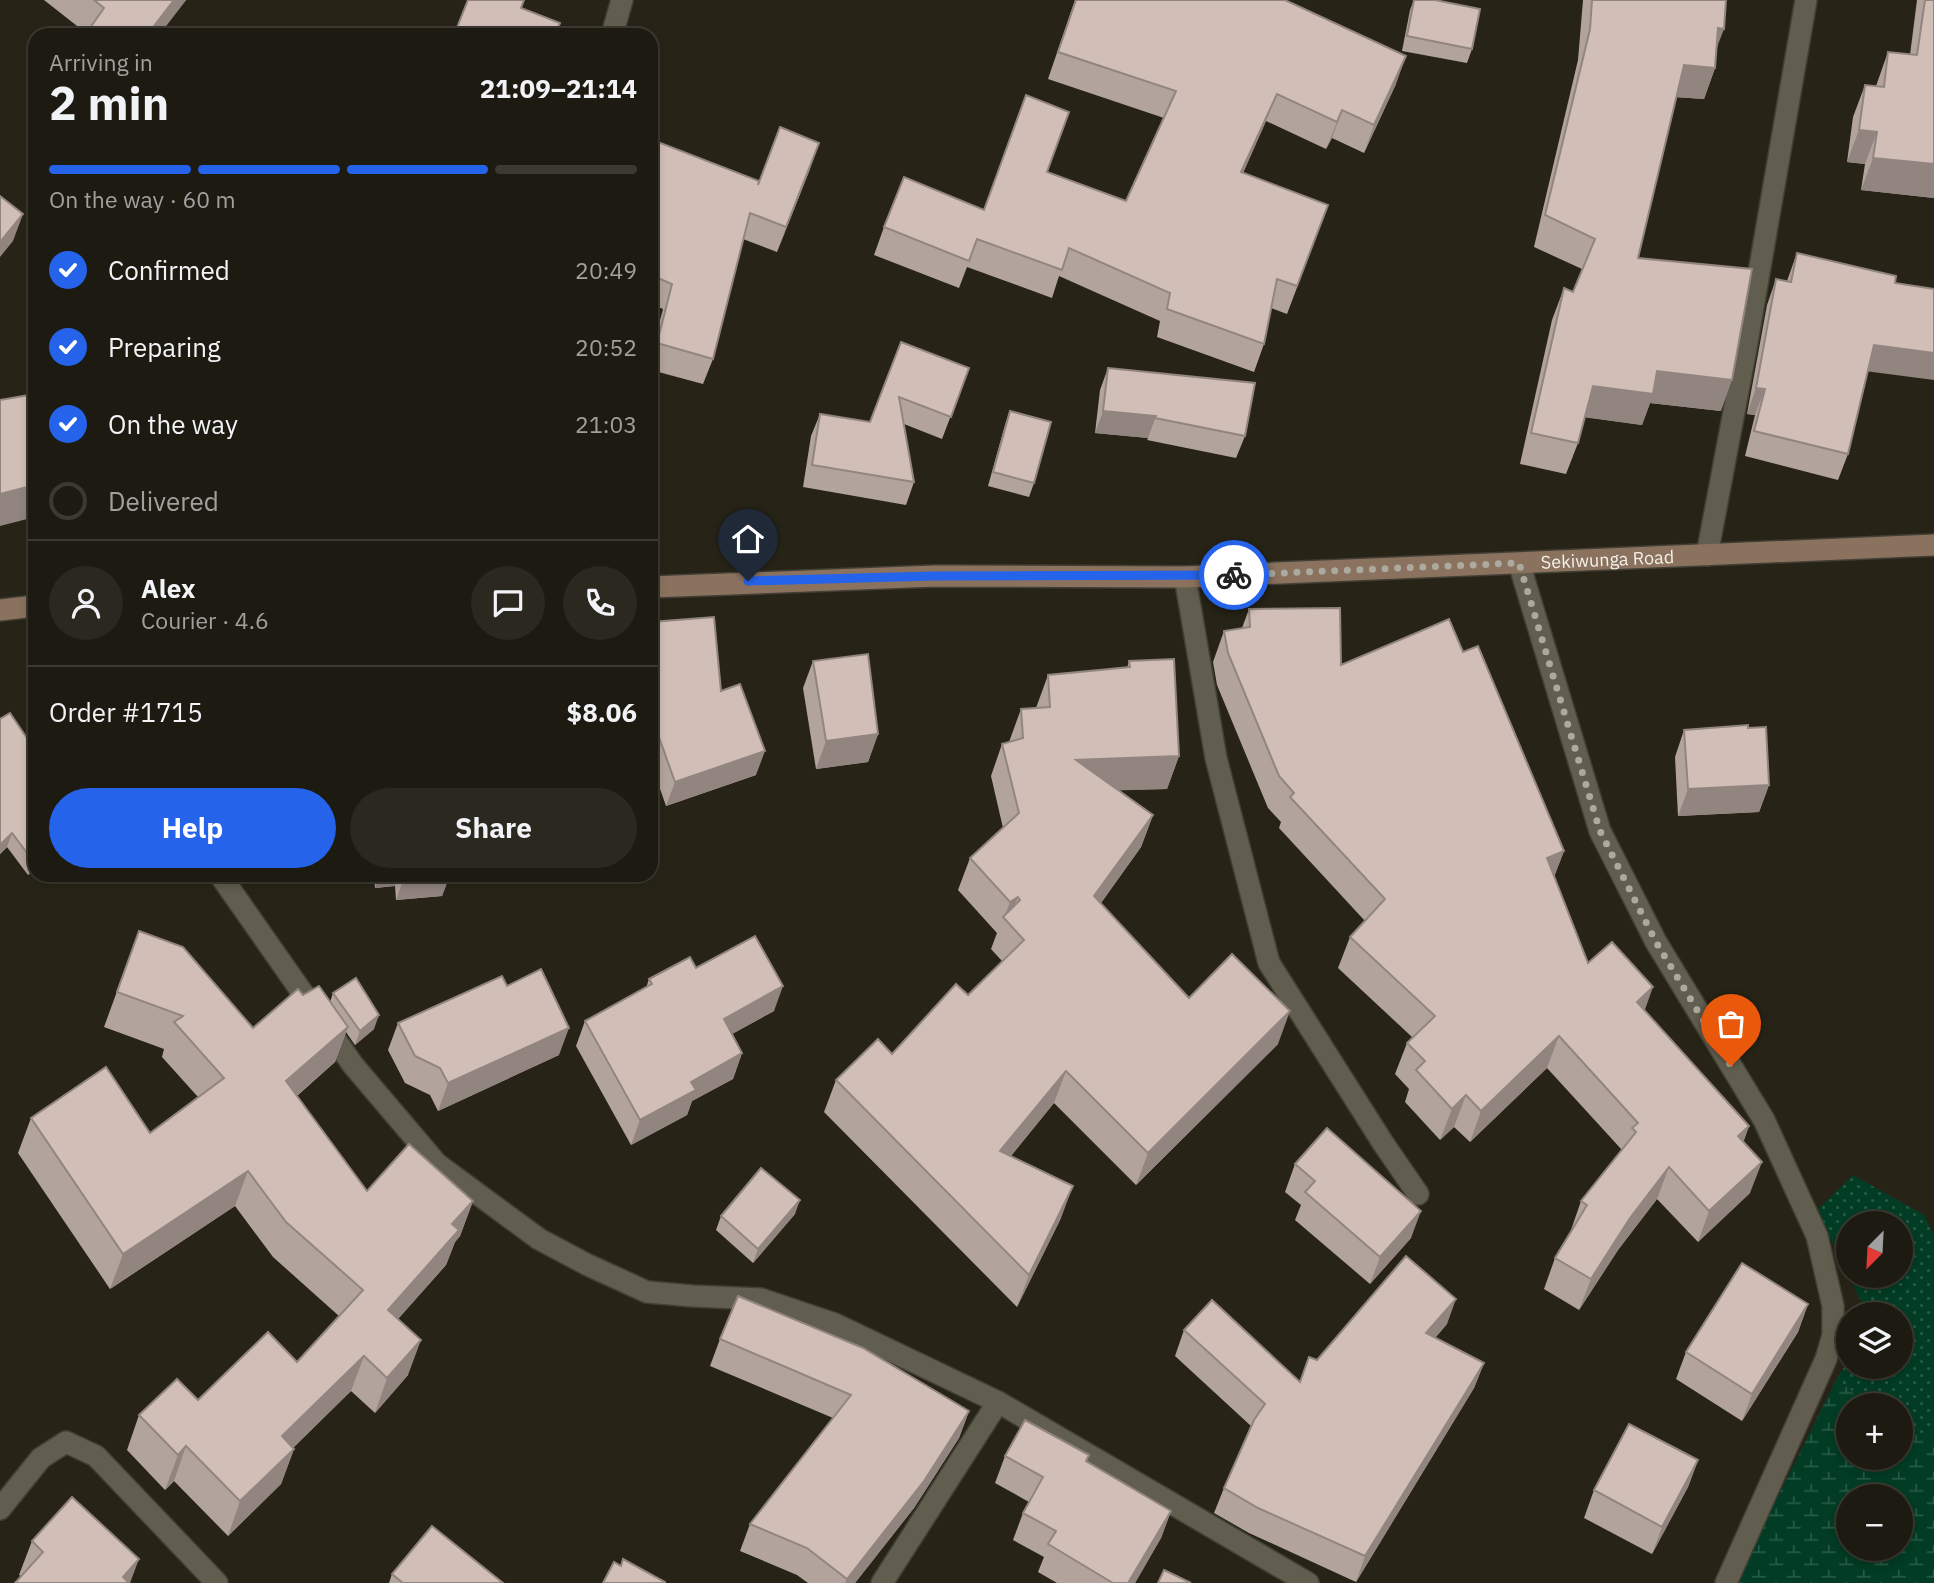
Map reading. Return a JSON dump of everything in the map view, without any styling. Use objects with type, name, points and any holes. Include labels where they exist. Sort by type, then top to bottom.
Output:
[{"type":"main road","name":"Sekiwunga Road","points":[[658,587],[934,576],[1185,576],[1934,545]]},
{"type":"main road","points":[[0,610],[28,607]]},
{"type":"street","points":[[614,28],[622,0]]},
{"type":"street","points":[[1707,555],[1806,0]]},
{"type":"street","points":[[1519,563],[1600,831],[1656,942],[1764,1121],[1817,1236],[1833,1306],[1833,1335],[1826,1359],[1726,1583]]},
{"type":"street","points":[[1185,576],[1216,758],[1269,963],[1383,1143],[1419,1194]]},
{"type":"street","points":[[224,882],[353,1065],[437,1164],[540,1239],[647,1292],[761,1299],[835,1324],[998,1402],[1308,1583]]},
{"type":"street","points":[[882,1583],[998,1402]]},
{"type":"street","points":[[0,1508],[41,1458],[66,1442],[96,1456],[217,1583]]},
{"type":"green space","points":[[1853,1175],[1924,1215],[1934,1236],[1934,1436],[1919,1436],[1913,1432],[1913,1393],[1855,1393],[1836,1380],[1913,1379],[1913,1302],[1861,1302],[1855,1288],[1913,1288],[1913,1211],[1836,1211],[1836,1250],[1817,1210]]},
{"type":"green space","points":[[1836,1380],[1855,1393],[1836,1393],[1836,1470],[1913,1470],[1913,1432],[1919,1436],[1934,1436],[1934,1583],[1738,1583],[1739,1574]]},
{"type":"building","points":[[94,0],[174,0],[152,28],[90,28],[104,8]]},
{"type":"building","points":[[468,0],[524,0],[521,8],[560,23],[558,28],[457,28]]},
{"type":"building","points":[[1076,0],[1285,0],[1406,56],[1374,125],[1342,110],[1337,122],[1277,94],[1241,172],[1328,205],[1297,286],[1277,279],[1264,344],[1167,309],[1170,293],[1069,248],[1062,270],[977,239],[969,261],[884,227],[904,177],[984,210],[1026,95],[1069,112],[1047,172],[1126,201],[1176,91],[1058,52]]},
{"type":"building","points":[[1414,0],[1435,0],[1480,9],[1472,49],[1407,36]]},
{"type":"building","points":[[1592,0],[1726,0],[1724,29],[1718,28],[1715,68],[1684,65],[1638,258],[1752,269],[1732,380],[1657,371],[1653,394],[1593,386],[1578,443],[1531,433],[1564,288],[1573,292],[1595,239],[1545,215],[1590,29]]},
{"type":"building","points":[[1925,0],[1934,0],[1934,164],[1873,158],[1877,132],[1859,130],[1865,85],[1884,87],[1888,52],[1917,55]]},
{"type":"building","points":[[780,127],[819,143],[786,227],[750,213],[713,359],[658,343],[672,284],[658,278],[658,142],[759,181],[758,185]]},
{"type":"building","points":[[0,196],[23,214],[0,242]]},
{"type":"building","points":[[1797,253],[1896,276],[1895,283],[1934,289],[1934,353],[1874,345],[1848,454],[1754,431],[1765,389],[1756,388],[1776,279],[1791,282]]},
{"type":"building","points":[[901,342],[969,368],[951,417],[899,397],[914,482],[812,465],[820,414],[870,422]]},
{"type":"building","points":[[1108,368],[1255,383],[1245,436],[1155,418],[1156,416],[1103,411]]},
{"type":"building","points":[[28,395],[28,487],[0,494],[0,400]]},
{"type":"building","points":[[1010,411],[1051,422],[1034,483],[993,472]]},
{"type":"building","points":[[1340,608],[1341,665],[1449,619],[1463,652],[1478,646],[1564,851],[1547,858],[1588,963],[1612,942],[1653,987],[1637,1002],[1749,1126],[1738,1136],[1762,1162],[1709,1211],[1669,1167],[1630,1218],[1591,1279],[1555,1258],[1587,1205],[1581,1201],[1636,1132],[1632,1128],[1638,1123],[1559,1036],[1481,1111],[1466,1095],[1452,1109],[1416,1070],[1425,1061],[1407,1043],[1435,1016],[1350,937],[1385,899],[1290,797],[1294,793],[1279,776],[1228,653],[1224,631],[1250,627],[1249,609]]},
{"type":"building","points":[[714,617],[721,691],[740,684],[765,751],[675,782],[658,735],[658,621]]},
{"type":"building","points":[[868,654],[878,734],[826,741],[813,661]]},
{"type":"building","points":[[1174,659],[1179,756],[1076,760],[1153,815],[1094,896],[1189,998],[1232,954],[1290,1011],[1148,1153],[1066,1071],[1000,1151],[1073,1186],[1029,1275],[836,1080],[878,1039],[892,1054],[956,984],[968,995],[1024,940],[1003,917],[1020,900],[1018,897],[1010,902],[970,858],[1019,813],[1002,744],[1023,738],[1021,709],[1050,707],[1048,675],[1130,667],[1129,661]]},
{"type":"building","points":[[10,713],[28,740],[28,854],[12,833],[0,845],[0,719]]},
{"type":"building","points":[[1748,725],[1748,728],[1766,727],[1769,785],[1688,789],[1684,730]]},
{"type":"building","points":[[139,931],[183,947],[253,1028],[298,989],[303,995],[319,986],[348,1027],[286,1081],[367,1191],[409,1144],[473,1201],[452,1224],[459,1230],[388,1310],[421,1340],[387,1378],[364,1356],[282,1436],[294,1449],[240,1501],[186,1446],[178,1455],[139,1415],[177,1379],[198,1400],[268,1332],[297,1362],[363,1290],[286,1222],[248,1171],[123,1254],[31,1118],[106,1067],[150,1133],[224,1078],[174,1022],[183,1016],[117,992]]},
{"type":"building","points":[[755,936],[783,986],[724,1019],[742,1053],[691,1082],[696,1090],[640,1120],[585,1021],[652,984],[649,979],[690,957],[696,968]]},
{"type":"building","points":[[541,969],[569,1028],[448,1083],[440,1068],[415,1056],[398,1023],[502,976],[507,986]]},
{"type":"building","points":[[356,978],[379,1015],[360,1031],[333,993]]},
{"type":"building","points":[[1327,1128],[1421,1211],[1380,1257],[1305,1192],[1315,1181],[1295,1164]]},
{"type":"building","points":[[761,1168],[800,1200],[758,1249],[721,1216]]},
{"type":"building","points":[[1406,1256],[1456,1299],[1426,1333],[1484,1363],[1365,1556],[1258,1508],[1224,1488],[1254,1420],[1265,1404],[1184,1330],[1212,1300],[1300,1382],[1309,1357],[1317,1360]]},
{"type":"building","points":[[1742,1263],[1808,1304],[1752,1394],[1686,1352]]},
{"type":"building","points":[[738,1296],[863,1348],[969,1411],[924,1481],[847,1579],[807,1548],[750,1524],[851,1395],[720,1339]]},
{"type":"building","points":[[1025,1420],[1089,1455],[1086,1461],[1171,1511],[1128,1583],[1113,1583],[1048,1544],[1056,1531],[1023,1513],[1043,1477],[1005,1456]]},
{"type":"building","points":[[1629,1424],[1698,1460],[1662,1527],[1594,1490]]},
{"type":"building","points":[[72,1497],[139,1559],[123,1577],[129,1583],[15,1583],[43,1552],[32,1541]]},
{"type":"building","points":[[432,1526],[503,1583],[403,1583],[392,1574]]},
{"type":"building","points":[[623,1559],[665,1583],[603,1583],[614,1562],[621,1566]]},
{"type":"building","points":[[1164,1570],[1191,1583],[1158,1583]]},
{"type":"way so far","points":[[1234,575],[1519,563],[1600,831],[1656,942],[1731,1066]]},
{"type":"route","points":[[748,581],[934,576],[1234,575]]}]
